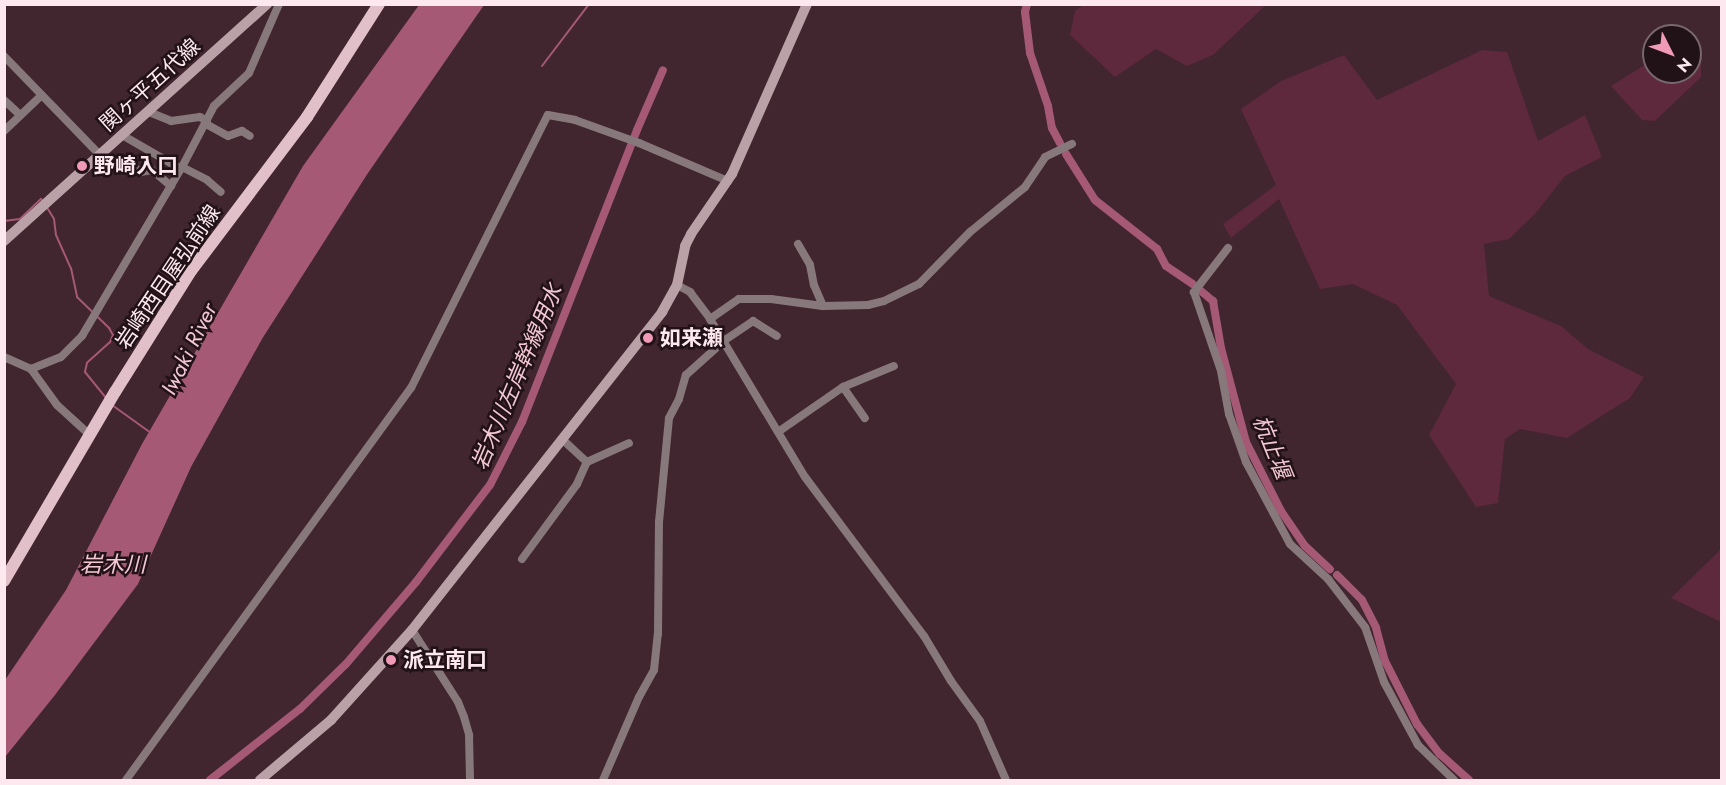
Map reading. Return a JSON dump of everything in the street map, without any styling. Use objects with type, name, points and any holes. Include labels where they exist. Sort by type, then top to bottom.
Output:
[{"type":"main road","name":"岩崎西目屋弘前線","points":[[4,581],[105,410],[191,271],[307,117],[379,4]]},
{"type":"street","name":"関ヶ平五代線","points":[[4,242],[267,4]]},
{"type":"street","points":[[31,369],[61,357],[72,347],[93,319],[171,186],[214,106],[249,73],[279,4]]},
{"type":"street","points":[[260,780],[331,720],[412,630],[662,312],[677,285],[685,246],[690,234],[728,182],[807,4]]},
{"type":"street","points":[[4,56],[100,156]]},
{"type":"street","points":[[4,131],[42,95]]},
{"type":"street","points":[[4,100],[20,115]]},
{"type":"street","points":[[149,112],[171,121],[200,117],[228,136],[242,131],[250,136]]},
{"type":"street","points":[[126,780],[411,388],[548,115],[575,120],[639,143],[728,182]]},
{"type":"street","points":[[122,135],[207,180],[222,192]]},
{"type":"street","points":[[710,319],[740,299],[771,299],[823,306],[868,305],[884,301],[919,284],[970,232],[1025,187],[1045,157],[1072,144]]},
{"type":"street","points":[[135,168],[141,172],[152,170],[171,186]]},
{"type":"street","points":[[798,244],[810,265],[814,285],[823,306]]},
{"type":"street","points":[[1228,248],[1194,292],[1221,371],[1228,414],[1246,462],[1290,544],[1328,579],[1365,627],[1384,682],[1418,745],[1454,780]]},
{"type":"street","points":[[677,285],[690,292],[725,340],[778,432],[835,519],[924,636],[951,681],[980,721],[1006,780]]},
{"type":"street","points":[[603,780],[639,697],[654,670],[658,634],[659,522],[669,418],[680,399],[686,375],[725,340],[753,321],[777,336]]},
{"type":"street","points":[[4,357],[31,369],[57,405],[91,435]]},
{"type":"street","points":[[778,432],[843,387],[894,366]]},
{"type":"street","points":[[843,387],[865,418]]},
{"type":"street","points":[[562,439],[587,462]]},
{"type":"street","points":[[522,559],[577,484],[587,462],[629,442]]},
{"type":"street","points":[[412,630],[458,702],[464,717],[469,735],[470,780]]},
{"type":"shaded area","points":[[1083,5],[1266,5],[1213,55],[1187,66],[1156,49],[1115,77],[1070,35],[1075,11]]},
{"type":"shaded area","points":[[1482,50],[1507,52],[1538,141],[1585,115],[1602,157],[1565,176],[1535,214],[1509,239],[1484,244],[1489,296],[1561,326],[1588,349],[1644,377],[1630,398],[1567,438],[1520,429],[1505,439],[1498,503],[1476,507],[1429,435],[1456,384],[1397,305],[1353,284],[1320,289],[1279,199],[1231,238],[1223,224],[1276,185],[1241,109],[1281,81],[1344,55],[1377,100]]},
{"type":"shaded area","points":[[1642,67],[1642,84],[1694,84],[1655,121],[1642,120],[1611,86]]},
{"type":"shaded area","points":[[1721,549],[1721,622],[1671,598]]},
{"type":"water","name":"岩木川","points":[[419,5],[484,5],[368,173],[262,339],[191,467],[138,584],[55,695],[5,757],[5,680],[66,590],[142,444],[303,166]]},
{"type":"waterway","points":[[542,66],[589,4]]},
{"type":"waterway","name":"杭止堰","points":[[1027,4],[1025,12],[1030,53],[1048,106],[1052,128],[1060,143]]},
{"type":"waterway","name":"岩木川左岸幹線用水","points":[[210,780],[300,709],[346,664],[416,582],[490,485],[522,422],[637,130],[663,70]]},
{"type":"waterway","name":"杭止堰","points":[[1066,154],[1095,200],[1157,249],[1166,266],[1193,284]]},
{"type":"waterway","points":[[4,221],[20,219],[41,199],[43,202]]},
{"type":"waterway","points":[[46,206],[54,219],[56,235],[71,268],[77,297],[109,328],[113,335],[110,342],[87,363],[85,372],[106,398]]},
{"type":"waterway","name":"杭止堰","points":[[1201,291],[1213,301],[1221,348],[1246,442],[1281,511],[1305,546],[1330,569]]},
{"type":"waterway","points":[[112,405],[151,433]]},
{"type":"waterway","name":"杭止堰","points":[[1337,575],[1362,600],[1376,628],[1385,661],[1417,724],[1440,754],[1469,780]]},
{"type":"place","name":"野崎入口","points":[[82,166]]},
{"type":"place","name":"如来瀬","points":[[648,338]]},
{"type":"place","name":"派立南口","points":[[391,660]]},
{"type":"water label","name":"Iwaki River","points":[[189,349]]}]
